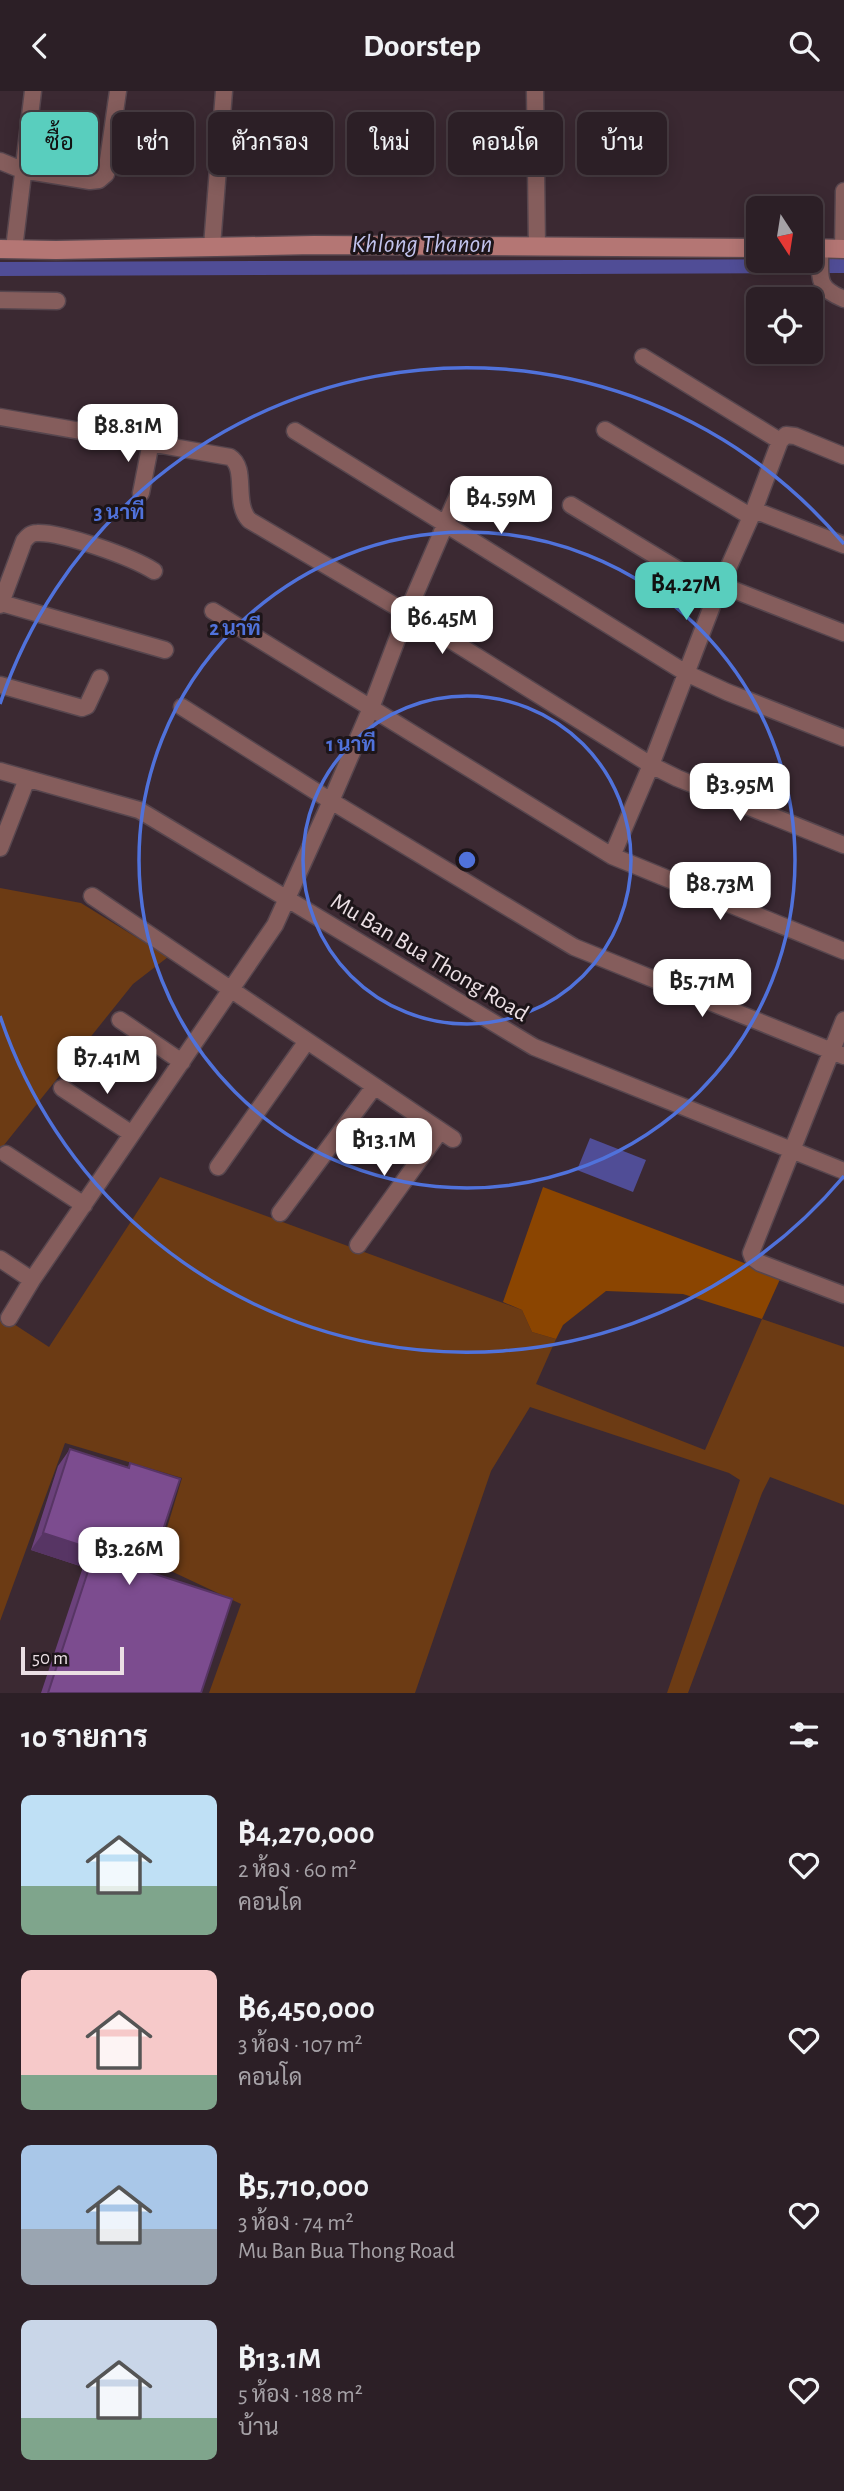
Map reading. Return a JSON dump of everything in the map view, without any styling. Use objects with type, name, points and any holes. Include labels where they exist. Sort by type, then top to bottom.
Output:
[{"type":"street","points":[[30,112],[33,91]]},
{"type":"street","points":[[53,175],[90,181],[99,180],[106,174],[118,91]]},
{"type":"street","points":[[212,246],[224,91]]},
{"type":"street","points":[[535,91],[537,247]]},
{"type":"street","points":[[0,161],[21,170]]},
{"type":"street","points":[[21,175],[7,249],[212,246],[746,248]]},
{"type":"street","points":[[823,252],[843,249],[844,191]]},
{"type":"street","points":[[820,273],[825,290],[844,299]]},
{"type":"street","points":[[0,300],[57,301]]},
{"type":"street","points":[[643,357],[780,441]]},
{"type":"street","points":[[0,417],[234,459],[239,470],[241,508],[248,520],[407,613],[651,765],[844,845]]},
{"type":"street","points":[[605,430],[752,513],[844,545]]},
{"type":"street","points":[[295,431],[686,673],[844,738]]},
{"type":"street","points":[[612,856],[780,441],[786,435],[795,436],[844,456]]},
{"type":"street","points":[[141,493],[151,442]]},
{"type":"street","points":[[9,1318],[32,1280],[275,925],[331,801],[461,488]]},
{"type":"street","points":[[571,505],[719,589],[844,633]]},
{"type":"street","points":[[154,571],[126,556],[66,538],[37,533],[29,535],[24,541],[0,604],[165,650]]},
{"type":"street","points":[[213,611],[612,856],[844,951]]},
{"type":"street","points":[[0,685],[82,708],[87,706],[100,678]]},
{"type":"street","points":[[182,708],[574,947],[837,1053]]},
{"type":"street","name":"Mu Ban Bua Thong Road","points":[[0,771],[139,810],[534,1047],[844,1171]]},
{"type":"street","points":[[0,848],[27,779]]},
{"type":"street","points":[[92,896],[446,1135],[358,1245]]},
{"type":"street","points":[[120,1020],[182,1062]]},
{"type":"street","points":[[844,1020],[837,1053],[791,1150],[753,1247],[753,1258],[844,1295]]},
{"type":"street","points":[[218,1167],[307,1041]]},
{"type":"street","points":[[280,1213],[374,1087]]},
{"type":"street","points":[[62,1088],[132,1134]]},
{"type":"street","points":[[6,1154],[83,1205]]},
{"type":"street","points":[[0,1259],[32,1280]]},
{"type":"shaded area","points":[[0,888],[81,903],[168,957],[133,984],[0,1150]]},
{"type":"shaded area","points":[[590,1138],[646,1160],[633,1192],[577,1170]]},
{"type":"shaded area","points":[[160,1177],[522,1310],[532,1332],[556,1339],[536,1384],[705,1450],[762,1319],[844,1347],[844,1505],[770,1477],[688,1693],[667,1693],[740,1480],[729,1473],[530,1407],[491,1471],[415,1693],[209,1693],[241,1604],[156,1564],[182,1478],[65,1443],[0,1621],[0,1315],[49,1347]]},
{"type":"shaded area","points":[[543,1187],[781,1277],[762,1319],[683,1294],[606,1291],[563,1325],[556,1339],[532,1332],[522,1310],[503,1302]]},
{"type":"building","points":[[70,1449],[129,1468],[130,1463],[180,1479],[149,1572],[232,1599],[201,1693],[48,1693],[95,1550],[43,1533]]},
{"type":"waterway","name":"Khlong Thanon","points":[[0,269],[844,266]]}]
